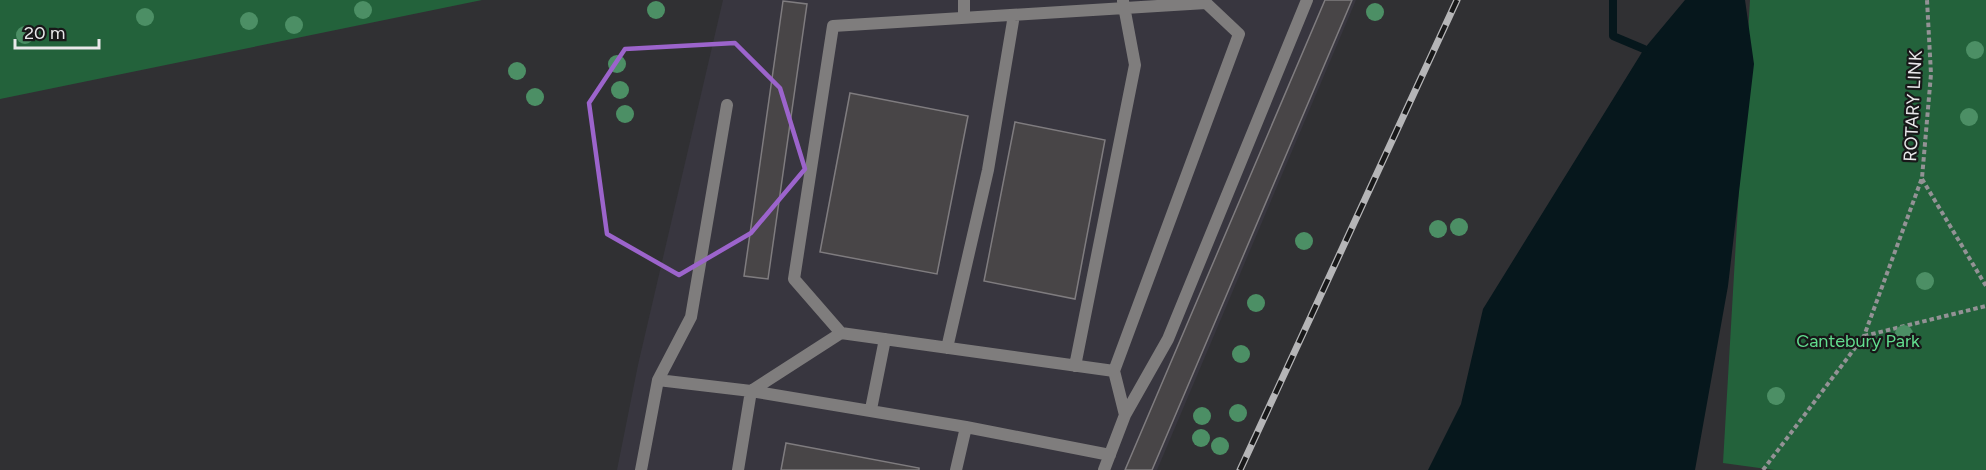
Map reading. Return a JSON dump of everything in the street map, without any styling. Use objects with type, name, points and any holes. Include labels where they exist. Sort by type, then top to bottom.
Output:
[{"type":"lane","points":[[964,0],[964,18]]},
{"type":"lane","points":[[1104,470],[1125,415],[1168,339],[1306,0]]},
{"type":"lane","points":[[841,333],[794,279],[833,26],[1014,15],[1122,4],[1206,3],[1239,34],[1114,371],[1125,415]]},
{"type":"lane","points":[[1075,366],[1135,65],[1122,4]]},
{"type":"lane","points":[[947,348],[988,170],[1014,15]]},
{"type":"lane","points":[[641,470],[658,380],[691,317],[727,105]]},
{"type":"lane","points":[[738,470],[751,391],[841,333],[1114,371]]},
{"type":"lane","points":[[871,409],[885,339]]},
{"type":"lane","points":[[658,380],[871,409],[1110,456]]},
{"type":"lane","points":[[956,470],[966,427]]},
{"type":"path","name":"ROTARY LINK","points":[[1763,470],[1864,336],[1922,178],[1931,74],[1927,0]]},
{"type":"path","name":"ROTARY LINK","points":[[1922,178],[1986,286]]},
{"type":"path","points":[[1864,336],[1986,306]]},
{"type":"highlighted area","points":[[735,43],[780,88],[805,169],[751,233],[679,275],[607,234],[589,103],[625,49]]},
{"type":"shaded area","points":[[723,0],[1356,0],[1157,470],[617,470],[638,365]]},
{"type":"shaded area","points":[[1685,0],[1745,0],[1754,64],[1728,286],[1695,470],[1428,470],[1461,404],[1483,309],[1644,49]]},
{"type":"green space","points":[[0,0],[482,0],[0,99]]},
{"type":"green space","name":"Cantebury Park","points":[[1750,0],[1986,0],[1986,470],[1774,470],[1723,463]]},
{"type":"building","points":[[1325,0],[1352,0],[1152,470],[1125,470]]},
{"type":"building","points":[[783,1],[807,4],[768,279],[744,276]]},
{"type":"building","points":[[850,93],[968,116],[937,274],[820,252]]},
{"type":"building","points":[[1015,122],[1105,140],[1075,299],[984,281]]},
{"type":"building","points":[[786,443],[919,468],[919,470],[781,470]]},
{"type":"waterway","points":[[1613,0],[1613,36],[1644,49]]},
{"type":"railway","points":[[1240,470],[1457,0]]}]
